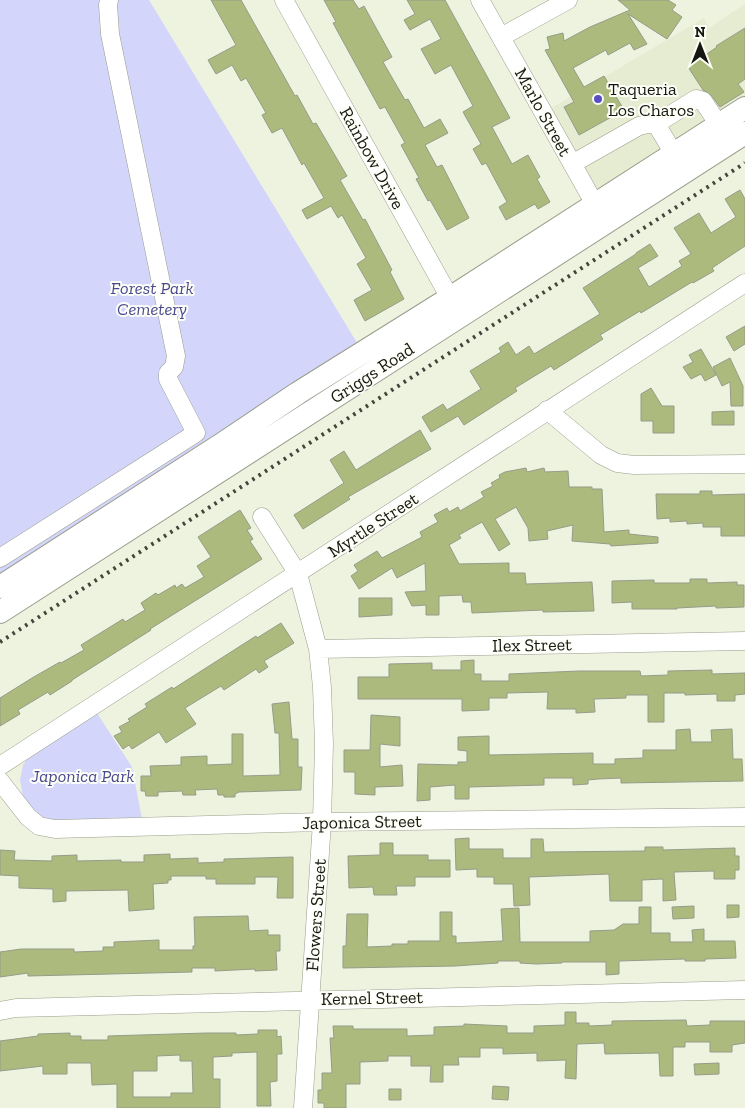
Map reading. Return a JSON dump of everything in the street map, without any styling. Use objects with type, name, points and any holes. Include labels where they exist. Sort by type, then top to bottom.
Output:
[{"type":"main road","name":"Griggs Road","points":[[0,612],[228,453],[298,393],[455,307],[600,214],[731,134],[745,108]]},
{"type":"main road","name":"Griggs Road","points":[[600,214],[674,154],[731,134]]},
{"type":"main road","name":"Griggs Road","points":[[0,587],[228,453]]},
{"type":"street","points":[[0,558],[196,432],[168,379],[168,373],[174,367],[176,356],[110,34],[109,0]]},
{"type":"street","name":"Rainbow Drive","points":[[284,0],[455,307]]},
{"type":"street","name":"Marlo Street","points":[[480,0],[600,214]]},
{"type":"street","points":[[501,37],[568,0]]},
{"type":"street","points":[[572,164],[639,126],[657,124],[696,99],[704,101],[731,134]]},
{"type":"street","points":[[657,124],[674,154]]},
{"type":"street","name":"Myrtle Street","points":[[0,766],[745,283]]},
{"type":"street","points":[[547,410],[601,455],[617,463],[634,465],[745,464]]},
{"type":"street","name":"Flowers Street","points":[[262,517],[298,574],[318,649],[324,744],[322,822],[303,1108]]},
{"type":"street","name":"Ilex Street","points":[[318,649],[745,641]]},
{"type":"street","name":"Japonica Street","points":[[0,781],[28,817],[40,826],[55,829],[322,822],[745,817]]},
{"type":"street","name":"Kernel Street","points":[[0,1011],[16,1008],[745,990]]},
{"type":"shaded area","points":[[745,4],[745,99],[605,188],[597,188],[591,184],[548,110],[704,18],[709,28]]},
{"type":"green space","name":"Forest Park Cemetery","points":[[0,0],[149,0],[359,346],[0,574]]},
{"type":"green space","name":"Japonica Park","points":[[97,713],[132,767],[142,819],[57,822],[41,818],[30,809],[23,797],[20,780],[23,765],[31,754]]},
{"type":"building","points":[[211,0],[241,0],[295,96],[297,95],[313,124],[316,123],[347,176],[340,180],[363,220],[365,219],[392,270],[390,272],[404,299],[365,321],[354,300],[372,290],[357,264],[366,258],[342,215],[338,218],[331,206],[307,219],[302,210],[324,198],[304,163],[302,165],[282,128],[272,133],[262,115],[266,113],[246,78],[241,81],[232,65],[216,74],[208,60],[236,45]]},
{"type":"building","points":[[324,0],[353,0],[359,9],[364,6],[392,57],[383,62],[405,100],[408,99],[424,128],[440,119],[448,133],[425,145],[437,167],[442,165],[469,218],[447,230],[416,179],[419,178],[401,145],[405,143],[385,107],[380,109],[333,23],[336,22]]},
{"type":"building","points":[[407,0],[445,0],[510,118],[492,127],[512,164],[528,155],[540,177],[537,179],[550,202],[538,209],[535,204],[506,220],[499,207],[507,202],[486,163],[482,165],[473,149],[481,144],[463,112],[473,106],[451,65],[435,74],[421,49],[441,39],[430,19],[410,30],[404,20],[415,14]]},
{"type":"building","points":[[618,0],[668,0],[676,5],[672,10],[682,17],[667,39],[628,14],[647,44],[634,50],[630,43],[608,55],[606,50],[573,68],[584,87],[604,76],[624,110],[579,135],[564,107],[574,102],[545,50],[550,49],[547,37],[563,33],[564,41],[590,27],[630,10]]},
{"type":"building","points":[[745,28],[745,79],[738,84],[744,92],[720,107],[711,95],[703,90],[688,67],[716,46]]},
{"type":"building","points":[[740,190],[745,199],[745,246],[712,268],[714,271],[600,335],[603,339],[554,370],[551,366],[515,388],[517,391],[464,425],[458,416],[431,432],[422,417],[443,404],[447,410],[481,389],[470,371],[501,352],[499,348],[508,342],[516,355],[529,346],[534,354],[600,314],[583,288],[650,244],[658,256],[638,268],[649,287],[682,266],[679,261],[691,254],[674,228],[699,213],[711,233],[736,217],[725,199]]},
{"type":"building","points":[[745,326],[745,344],[734,351],[726,337]]},
{"type":"building","points":[[701,349],[716,375],[705,381],[701,374],[691,379],[683,367],[693,362],[689,355]]},
{"type":"building","points":[[730,358],[743,386],[743,406],[731,406],[730,382],[722,386],[713,367]]},
{"type":"building","points":[[651,388],[662,406],[674,406],[674,433],[653,433],[653,421],[641,421],[641,394]]},
{"type":"building","points":[[734,411],[734,425],[712,425],[712,412]]},
{"type":"building","points":[[420,430],[431,449],[348,497],[350,499],[303,529],[294,515],[344,483],[330,460],[344,451],[356,470]]},
{"type":"building","points":[[526,468],[527,472],[544,468],[545,472],[568,471],[569,487],[602,489],[604,532],[629,530],[629,534],[658,537],[658,543],[611,546],[610,544],[572,541],[573,525],[547,531],[548,539],[529,541],[528,528],[516,507],[495,519],[510,544],[499,551],[482,522],[459,535],[461,538],[449,545],[459,564],[509,563],[509,573],[525,573],[526,584],[592,582],[594,611],[543,612],[543,610],[472,613],[471,602],[463,602],[462,595],[439,596],[439,615],[426,615],[426,605],[412,606],[405,592],[426,591],[425,563],[397,578],[392,568],[359,589],[351,576],[358,571],[354,565],[377,551],[382,558],[422,537],[420,532],[438,522],[434,515],[447,508],[449,512],[458,507],[460,511],[484,497],[481,492],[493,486],[491,483],[500,478],[499,475]]},
{"type":"building","points":[[700,491],[712,491],[712,495],[745,494],[745,536],[721,536],[721,527],[703,527],[703,523],[687,524],[687,521],[670,522],[670,518],[657,519],[656,494],[700,494]]},
{"type":"building","points":[[240,510],[251,528],[247,530],[253,539],[250,541],[262,559],[150,629],[50,695],[48,692],[18,710],[20,714],[0,726],[0,698],[84,650],[81,645],[123,619],[125,622],[145,610],[141,603],[156,593],[158,595],[175,585],[176,588],[182,584],[185,588],[204,577],[197,566],[211,557],[198,537]]},
{"type":"building","points":[[690,579],[707,579],[707,583],[737,582],[737,585],[744,585],[744,607],[632,609],[632,602],[612,603],[612,581],[654,580],[654,583],[690,583]]},
{"type":"building","points":[[359,598],[392,598],[392,615],[359,617]]},
{"type":"building","points":[[281,623],[294,643],[264,661],[268,667],[259,673],[256,669],[224,690],[221,686],[185,708],[196,724],[166,743],[159,732],[132,749],[129,745],[123,749],[114,736],[122,732],[119,727],[130,721],[128,719],[147,707],[145,704],[172,687],[173,689],[256,636],[257,638]]},
{"type":"building","points":[[474,660],[474,674],[481,674],[481,681],[509,681],[509,674],[579,671],[640,671],[641,676],[668,675],[668,671],[712,670],[712,674],[745,673],[745,694],[735,695],[735,701],[717,701],[717,694],[685,695],[685,693],[664,693],[664,722],[648,722],[648,695],[626,695],[626,698],[594,699],[595,712],[576,713],[576,709],[547,709],[548,692],[507,693],[507,698],[489,698],[489,710],[462,711],[462,699],[358,699],[358,677],[389,677],[389,664],[432,663],[432,670],[461,670],[461,661]]},
{"type":"building","points":[[289,702],[292,739],[298,739],[298,767],[302,767],[301,790],[239,792],[235,794],[235,797],[218,795],[217,789],[195,790],[196,795],[183,795],[182,791],[158,792],[158,796],[146,796],[145,791],[141,791],[141,776],[151,776],[150,766],[181,765],[181,757],[207,756],[207,765],[232,764],[232,734],[243,734],[243,776],[280,775],[279,733],[275,733],[272,704]]},
{"type":"building","points":[[371,715],[400,717],[400,746],[380,744],[380,767],[402,765],[403,786],[375,787],[375,795],[355,794],[355,772],[344,772],[344,750],[370,750]]},
{"type":"building","points":[[690,729],[691,742],[712,742],[711,730],[732,729],[733,759],[742,759],[743,781],[621,783],[621,778],[588,780],[588,784],[573,785],[573,778],[544,778],[544,785],[469,787],[469,799],[455,799],[455,785],[430,787],[430,800],[417,801],[418,764],[458,765],[458,762],[467,762],[467,751],[458,750],[458,737],[489,736],[489,755],[593,753],[593,764],[615,764],[615,759],[643,758],[643,750],[676,750],[676,730]]},
{"type":"building","points":[[469,838],[469,849],[503,849],[503,858],[531,858],[531,839],[543,839],[544,852],[645,851],[645,847],[663,847],[663,850],[735,848],[735,856],[739,856],[739,870],[735,870],[735,879],[714,879],[714,871],[674,872],[676,900],[663,901],[663,879],[642,880],[642,901],[610,901],[609,874],[529,877],[530,905],[514,906],[513,884],[494,884],[494,877],[477,877],[477,869],[456,870],[455,839]]},
{"type":"building","points":[[380,843],[393,843],[393,855],[428,855],[428,860],[450,860],[450,877],[415,877],[415,886],[396,886],[397,895],[374,895],[373,887],[349,888],[348,856],[380,855]]},
{"type":"building","points":[[0,850],[15,851],[14,860],[52,861],[52,856],[77,855],[77,861],[121,860],[121,862],[144,862],[144,855],[170,854],[170,859],[198,858],[198,863],[224,862],[224,859],[293,857],[293,898],[277,898],[278,877],[255,877],[255,884],[216,884],[216,879],[206,879],[206,876],[171,876],[171,880],[168,880],[168,883],[153,884],[154,909],[129,911],[128,890],[66,891],[66,901],[53,902],[53,889],[19,888],[19,876],[0,875]]},
{"type":"building","points":[[727,905],[739,905],[739,917],[727,918]]},
{"type":"building","points":[[694,906],[694,918],[673,919],[672,907]]},
{"type":"building","points":[[639,907],[651,907],[651,933],[670,933],[670,942],[693,942],[692,930],[704,929],[704,941],[735,941],[736,958],[705,959],[705,961],[685,961],[685,959],[619,961],[619,974],[606,975],[606,962],[536,964],[520,963],[520,961],[498,961],[498,963],[455,966],[343,968],[343,946],[346,946],[347,914],[368,914],[367,947],[408,944],[408,941],[440,941],[440,912],[452,912],[452,936],[456,936],[456,943],[503,941],[501,909],[519,908],[520,942],[590,942],[590,931],[614,930],[623,924],[639,924]]},
{"type":"building","points":[[248,916],[249,931],[268,930],[268,935],[280,935],[280,951],[276,951],[277,970],[215,971],[215,968],[192,968],[192,972],[28,976],[28,973],[0,977],[0,952],[21,949],[74,949],[74,952],[103,951],[103,947],[114,947],[114,942],[159,940],[159,950],[193,950],[193,946],[195,946],[194,917]]},
{"type":"building","points":[[565,1012],[576,1012],[576,1023],[589,1023],[589,1026],[612,1025],[612,1021],[686,1020],[687,1026],[710,1025],[710,1021],[745,1021],[745,1043],[732,1045],[732,1052],[710,1052],[710,1042],[685,1042],[685,1047],[673,1047],[673,1076],[660,1076],[659,1053],[605,1054],[604,1043],[577,1044],[576,1079],[565,1078],[566,1060],[537,1061],[537,1053],[503,1054],[503,1048],[480,1048],[480,1057],[458,1057],[459,1065],[443,1065],[443,1082],[430,1082],[431,1066],[411,1066],[411,1056],[388,1056],[388,1061],[360,1062],[360,1084],[346,1084],[346,1108],[324,1108],[324,1103],[318,1103],[318,1090],[322,1090],[322,1073],[332,1073],[330,1038],[334,1038],[333,1026],[353,1026],[353,1029],[407,1029],[407,1036],[434,1035],[434,1027],[464,1026],[464,1024],[507,1026],[507,1033],[534,1033],[534,1026],[565,1025]]},
{"type":"building","points":[[258,1030],[277,1030],[277,1037],[281,1036],[282,1054],[277,1054],[277,1081],[270,1082],[271,1106],[257,1106],[257,1052],[232,1053],[232,1056],[213,1057],[213,1079],[220,1079],[220,1108],[117,1108],[117,1084],[92,1085],[91,1063],[67,1063],[67,1074],[43,1074],[43,1066],[0,1071],[0,1041],[38,1036],[38,1034],[70,1033],[70,1036],[81,1036],[81,1040],[108,1040],[108,1036],[206,1033],[258,1034]],"holes":[[[180,1055],[180,1061],[192,1061],[193,1093],[171,1093],[171,1097],[133,1097],[133,1071],[157,1071],[157,1056]]]},
{"type":"building","points":[[719,1063],[719,1074],[695,1075],[694,1064]]},
{"type":"building","points":[[493,1086],[509,1087],[508,1100],[492,1099]]},
{"type":"building","points":[[389,1089],[401,1089],[401,1100],[389,1100]]},
{"type":"railway","points":[[0,642],[745,163]]},
{"type":"place","name":"Taqueria Los Charos","points":[[598,99]]}]
